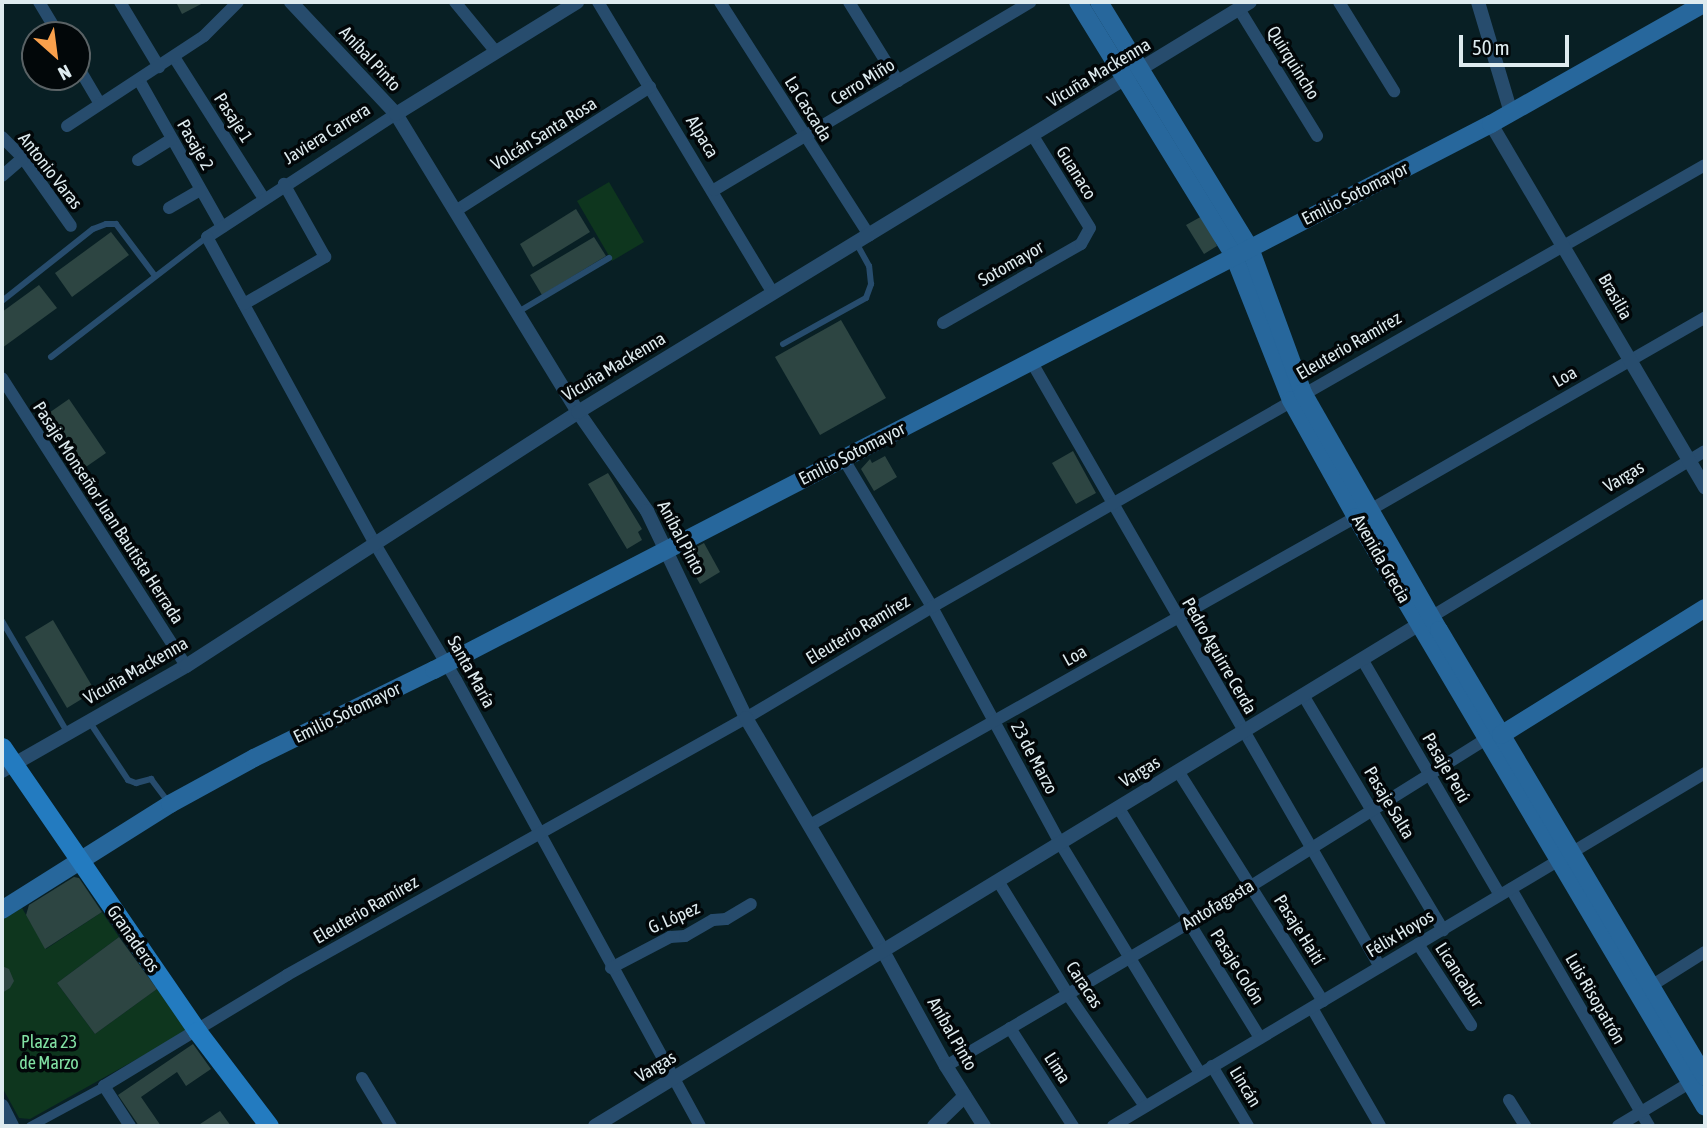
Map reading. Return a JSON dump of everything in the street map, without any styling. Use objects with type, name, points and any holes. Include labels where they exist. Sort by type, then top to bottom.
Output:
[{"type":"main road","name":"Avenida Grecia","points":[[1078,2],[1133,75],[1242,252],[1297,397],[1425,620],[1698,1080]]},
{"type":"main road","name":"Avenida Grecia","points":[[1099,2],[1133,75]]},
{"type":"main road","name":"Emilio Sotomayor","points":[[2,910],[170,804],[254,758],[446,663],[1491,124],[1705,3]]},
{"type":"main road","name":"Antofagasta","points":[[1494,737],[1705,608]]},
{"type":"main road","name":"Granaderos","points":[[2,747],[7,768],[79,861],[197,1031],[269,1126]]},
{"type":"main road","name":"Avenida Grecia","points":[[1565,856],[1651,986],[1698,1080],[1705,1107]]},
{"type":"street","points":[[40,2],[51,21]]},
{"type":"street","points":[[120,2],[159,67]]},
{"type":"street","points":[[67,125],[204,36],[238,2]]},
{"type":"street","name":"Aníbal Pinto","points":[[291,2],[396,114],[578,412],[647,511],[668,549],[746,718],[883,951],[946,1066],[984,1126]]},
{"type":"street","points":[[455,2],[496,52]]},
{"type":"street","name":"Javiera Carrera","points":[[207,237],[263,197],[577,2]]},
{"type":"street","name":"Alpaca","points":[[598,2],[773,293]]},
{"type":"street","name":"La Cascada","points":[[720,2],[806,138],[862,239]]},
{"type":"street","points":[[849,2],[898,80]]},
{"type":"street","name":"Cerro Miño","points":[[713,190],[806,138],[1030,2]]},
{"type":"street","points":[[1339,2],[1394,91]]},
{"type":"street","points":[[1478,2],[1511,113]]},
{"type":"street","name":"Vicuña Mackenna","points":[[7,768],[186,666],[578,412],[1245,5]]},
{"type":"street","name":"Quirquincho","points":[[1245,5],[1317,135]]},
{"type":"street","name":"Pasaje 1","points":[[174,57],[263,197]]},
{"type":"street","name":"Pasaje 2","points":[[139,80],[222,227]]},
{"type":"street","name":"Volcán Santa Rosa","points":[[457,210],[650,87]]},
{"type":"street","points":[[91,89],[100,104]]},
{"type":"street","name":"Brasilia","points":[[1491,124],[1705,488]]},
{"type":"street","name":"Guanaco","points":[[1033,136],[1090,228]]},
{"type":"street","name":"Antonio Varas","points":[[2,137],[23,158],[71,226]]},
{"type":"street","points":[[138,160],[171,139]]},
{"type":"street","points":[[2,176],[23,158]]},
{"type":"street","name":"Eleuterio Ramírez","points":[[30,1126],[104,1086],[287,975],[538,832],[746,718],[932,607],[1705,165]]},
{"type":"street","points":[[244,304],[325,257],[284,184]]},
{"type":"street","points":[[169,208],[201,190]]},
{"type":"street","name":"Sotomayor","points":[[943,323],[1081,244],[1090,228]]},
{"type":"street","name":"Santa María","points":[[207,237],[375,544],[446,663],[700,1126]]},
{"type":"street","name":"Loa","points":[[810,825],[1178,620],[1705,317]]},
{"type":"street","name":"Pedro Aguirre Cerda","points":[[1031,361],[1380,967]]},
{"type":"street","name":"Pasaje Monseñor Juan Bautista Herrada","points":[[2,378],[186,666]]},
{"type":"street","name":"Vargas","points":[[595,1126],[1705,451]]},
{"type":"street","name":"23 de Marzo","points":[[843,458],[932,607],[1060,843],[1199,1072]]},
{"type":"street","name":"Pasaje Perú","points":[[1362,659],[1430,774],[1505,892]]},
{"type":"street","name":"Pasaje Salta","points":[[1303,695],[1374,810],[1443,930]]},
{"type":"street","name":"Antofagasta","points":[[946,1066],[1069,996],[1494,737]]},
{"type":"street","name":"Pasaje Haití","points":[[1178,771],[1251,886],[1317,1004]]},
{"type":"street","name":"Félix Hoyos","points":[[1115,1126],[1199,1072],[1705,773]]},
{"type":"street","name":"Pasaje Colón","points":[[1118,807],[1260,1038]]},
{"type":"street","name":"Caracas","points":[[998,881],[1069,996],[1145,1106]]},
{"type":"street","name":"Luis Risopatrón","points":[[1505,892],[1649,1126]]},
{"type":"street","name":"G. López","points":[[611,968],[670,937],[685,936],[713,920],[726,919],[751,904]]},
{"type":"street","name":"Licancabur","points":[[1418,944],[1471,1025]]},
{"type":"street","points":[[1651,986],[1705,953]]},
{"type":"street","points":[[1317,1004],[1380,1126]]},
{"type":"street","name":"Lima","points":[[1010,1028],[1073,1126]]},
{"type":"street","name":"Lincán","points":[[1212,1066],[1248,1126]]},
{"type":"street","points":[[362,1078],[391,1126]]},
{"type":"street","points":[[1618,1126],[1698,1080]]},
{"type":"street","points":[[104,1086],[130,1126]]},
{"type":"street","points":[[934,1126],[965,1096]]},
{"type":"street","points":[[1509,1100],[1525,1126]]},
{"type":"street","points":[[2,1106],[12,1126]]},
{"type":"lane","points":[[2,301],[93,229],[106,224],[116,224],[155,276]]},
{"type":"lane","points":[[51,357],[207,237]]},
{"type":"lane","points":[[783,344],[866,298],[871,284],[862,239]]},
{"type":"lane","points":[[518,312],[609,258]]},
{"type":"lane","points":[[2,621],[68,734]]},
{"type":"lane","points":[[89,721],[128,780],[136,783],[152,779],[170,804]]},
{"type":"green space","points":[[609,182],[644,242],[612,261],[577,201]]},
{"type":"green space","name":"Plaza 23 de Marzo","points":[[22,908],[46,949],[102,912],[119,937],[57,983],[95,1034],[157,989],[187,1031],[30,1119],[19,1118],[2,1087],[2,920]]},
{"type":"building","points":[[176,2],[205,2],[182,14]]},
{"type":"building","points":[[576,209],[590,232],[533,267],[520,244]]},
{"type":"building","points":[[1204,215],[1217,246],[1204,254],[1186,225]]},
{"type":"building","points":[[111,232],[129,255],[72,297],[55,273]]},
{"type":"building","points":[[594,237],[606,256],[542,295],[530,275]]},
{"type":"building","points":[[39,285],[57,308],[2,348],[2,312]]},
{"type":"building","points":[[841,320],[886,398],[820,435],[775,357]]},
{"type":"building","points":[[69,399],[106,453],[83,469],[46,415]]},
{"type":"building","points":[[1073,451],[1096,493],[1076,504],[1052,463]]},
{"type":"building","points":[[885,456],[897,477],[874,491],[861,469],[870,459],[872,463]]},
{"type":"building","points":[[608,473],[642,529],[638,532],[642,540],[627,549],[588,484]]},
{"type":"building","points":[[704,543],[720,572],[700,584],[685,558],[687,552]]},
{"type":"building","points":[[53,620],[95,691],[67,708],[25,637]]},
{"type":"building","points":[[74,877],[79,878],[102,912],[45,949],[26,915],[29,905]]},
{"type":"building","points":[[119,937],[157,989],[95,1034],[57,983]]},
{"type":"building","points":[[2,966],[9,969],[14,981],[10,988],[2,993]]},
{"type":"building","points":[[193,1044],[211,1069],[186,1086],[177,1072],[141,1097],[161,1126],[139,1126],[118,1095]]},
{"type":"building","points":[[220,1111],[231,1126],[197,1126]]}]
